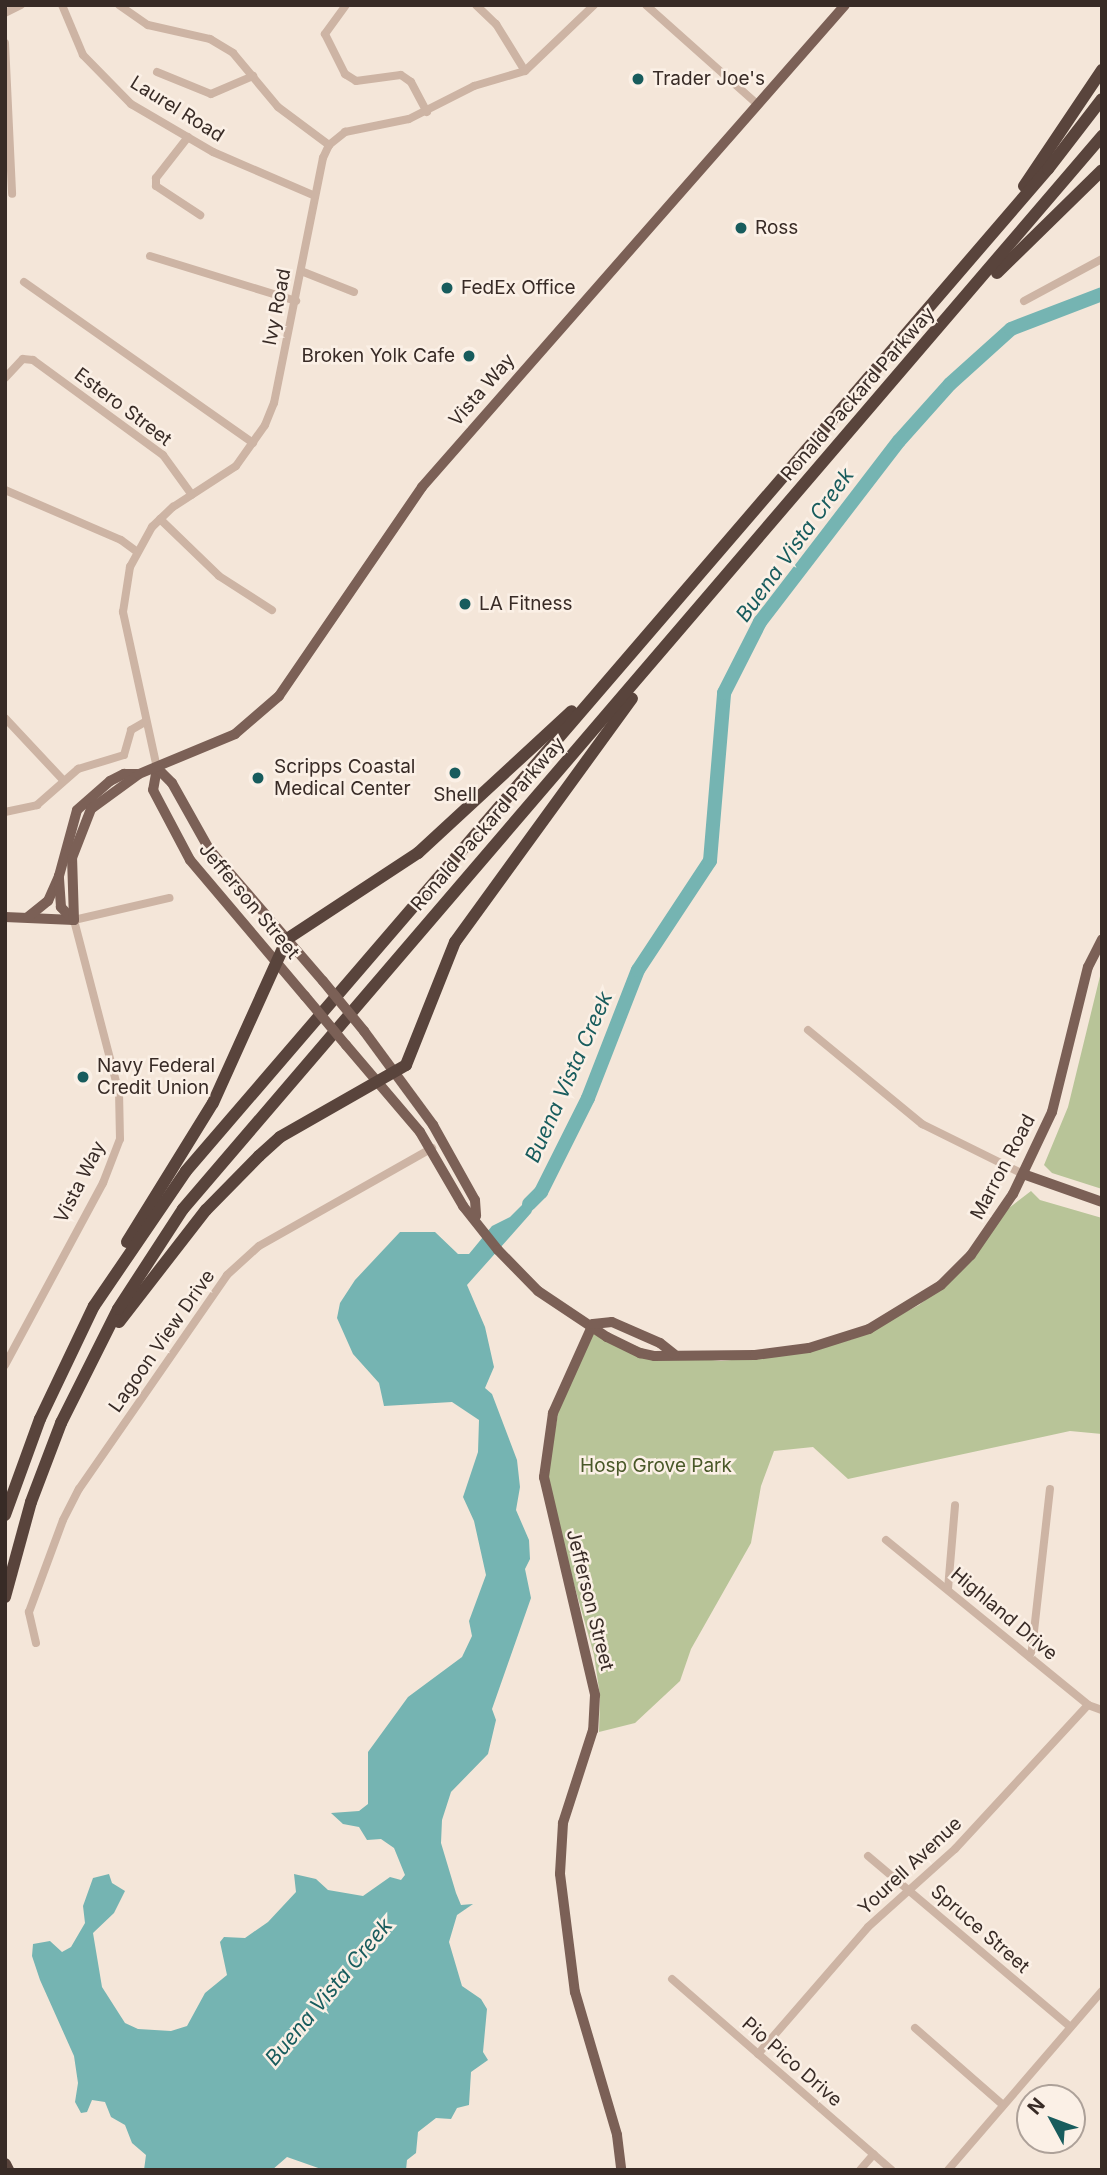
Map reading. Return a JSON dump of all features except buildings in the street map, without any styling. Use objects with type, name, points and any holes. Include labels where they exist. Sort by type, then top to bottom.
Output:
[{"type":"highway","points":[[978,250],[1102,71]]},
{"type":"highway","name":"Ronald Packard Parkway","points":[[5,1515],[40,1419],[94,1306],[186,1171],[978,250],[1102,99]]},
{"type":"highway","name":"Ronald Packard Parkway","points":[[5,1597],[31,1502],[87,1368],[141,1270],[225,1156],[951,316],[1102,136]]},
{"type":"highway","points":[[951,316],[1102,170]]},
{"type":"highway","points":[[87,1368],[176,1246],[234,1178],[280,1137],[406,1065],[437,981],[470,919],[687,622]]},
{"type":"highway","points":[[94,1306],[151,1196],[213,1103],[287,939],[432,842],[525,758],[656,626]]},
{"type":"highway","points":[[5,2164],[8,2170]]},
{"type":"main road","name":"Vista Way","points":[[74,920],[72,858],[84,818],[109,793],[139,774],[235,734],[279,696],[422,487],[845,5]]},
{"type":"main road","name":"Jefferson Street","points":[[157,768],[172,783],[209,849],[323,981],[395,1071],[453,1157],[475,1200],[476,1216]]},
{"type":"main road","name":"Jefferson Street","points":[[157,768],[153,790],[180,844],[376,1084],[432,1148],[463,1206],[476,1216],[509,1263],[538,1291],[593,1324],[553,1413],[544,1477],[595,1695],[593,1730],[563,1823],[560,1874],[575,1992],[617,2135],[621,2170]]},
{"type":"main road","name":"Vista Way","points":[[74,920],[61,907],[59,876],[77,810],[110,781],[124,774],[139,774]]},
{"type":"main road","points":[[28,918],[48,901],[59,876]]},
{"type":"main road","points":[[5,917],[74,920]]},
{"type":"main road","name":"Marron Road","points":[[593,1324],[607,1337],[640,1353],[755,1355],[809,1348],[869,1329],[912,1306],[955,1272],[985,1238],[1023,1174],[1052,1112],[1088,968],[1102,939]]},
{"type":"main road","points":[[1023,1174],[1102,1202]]},
{"type":"main road","points":[[593,1324],[612,1322],[660,1343],[674,1354]]},
{"type":"street","points":[[5,13],[21,5]]},
{"type":"street","name":"Laurel Road","points":[[62,5],[83,55],[101,77],[131,104],[188,137],[315,196]]},
{"type":"street","points":[[119,5],[148,25],[210,39],[233,53],[278,107],[329,145],[345,132],[427,112],[474,86],[525,71],[594,5]]},
{"type":"street","points":[[346,5],[325,34],[328,47],[345,75],[356,81],[401,75],[411,82],[427,112]]},
{"type":"street","points":[[476,5],[496,24],[525,71]]},
{"type":"street","points":[[646,5],[757,104]]},
{"type":"street","points":[[5,43],[12,194]]},
{"type":"street","points":[[157,72],[211,94],[253,76]]},
{"type":"street","points":[[188,137],[156,178],[156,186],[200,215]]},
{"type":"street","name":"Ivy Road","points":[[157,768],[123,612],[136,551],[160,519],[227,474],[253,443],[274,403],[315,196],[329,145]]},
{"type":"street","points":[[150,256],[296,302]]},
{"type":"street","points":[[1024,301],[1102,259]]},
{"type":"street","points":[[301,271],[354,292]]},
{"type":"street","points":[[24,282],[253,443]]},
{"type":"street","name":"Estero Street","points":[[5,378],[23,359],[33,360],[163,455],[192,495]]},
{"type":"street","points":[[5,490],[121,540],[136,551]]},
{"type":"street","points":[[160,519],[219,576],[272,610]]},
{"type":"street","points":[[5,718],[63,780]]},
{"type":"street","points":[[5,811],[37,805],[63,780],[85,765],[124,755],[131,730],[145,722]]},
{"type":"street","points":[[74,920],[169,898]]},
{"type":"street","name":"Vista Way","points":[[5,1365],[103,1183],[120,1139],[119,1093],[74,920]]},
{"type":"street","points":[[808,1030],[922,1124],[1023,1174]]},
{"type":"street","name":"Lagoon View Drive","points":[[36,1643],[29,1612],[68,1510],[227,1275],[259,1246],[432,1148]]},
{"type":"street","points":[[1031,1658],[1050,1489]]},
{"type":"street","points":[[948,1589],[955,1505]]},
{"type":"street","name":"Highland Drive","points":[[887,1540],[1088,1705],[1102,1710]]},
{"type":"street","name":"Yourell Avenue","points":[[758,2054],[868,1927],[955,1849],[1088,1705]]},
{"type":"street","name":"Spruce Street","points":[[868,1856],[1070,2027]]},
{"type":"street","name":"Pio Pico Drive","points":[[672,1979],[892,2170]]},
{"type":"street","points":[[947,2170],[1102,1991]]},
{"type":"street","points":[[915,2028],[1003,2105]]},
{"type":"street","points":[[860,2170],[874,2154]]},
{"type":"green space","points":[[1102,968],[1102,1189],[1052,1173],[1044,1165],[1068,1107]]},
{"type":"green space","name":"Hosp Grove Park","points":[[1031,1191],[1040,1200],[1102,1218],[1102,1434],[1070,1431],[848,1479],[813,1447],[774,1451],[761,1486],[751,1543],[691,1649],[680,1681],[635,1723],[599,1732],[600,1696],[594,1655],[552,1506],[548,1469],[559,1408],[595,1330],[657,1354],[721,1361],[795,1354],[853,1339],[919,1305],[954,1277],[1009,1208]]},
{"type":"water","points":[[535,1192],[541,1192],[531,1213],[467,1285],[485,1327],[494,1367],[485,1388],[492,1394],[517,1460],[520,1487],[516,1510],[529,1540],[530,1559],[525,1569],[531,1598],[492,1709],[496,1720],[488,1754],[451,1792],[442,1820],[441,1843],[456,1893],[461,1905],[473,1904],[457,1915],[449,1942],[462,1986],[481,1999],[487,2009],[483,2052],[488,2060],[471,2072],[469,2105],[457,2108],[451,2119],[436,2118],[418,2132],[416,2153],[407,2160],[406,2170],[324,2170],[287,2157],[272,2170],[144,2170],[146,2155],[132,2143],[125,2125],[111,2117],[105,2102],[92,2100],[87,2112],[81,2113],[75,2102],[78,2083],[74,2056],[40,1980],[32,1956],[33,1944],[50,1941],[62,1952],[71,1947],[85,1923],[83,1906],[93,1878],[109,1874],[112,1883],[125,1891],[114,1913],[93,1933],[102,1987],[125,2023],[138,2029],[171,2031],[187,2026],[205,1993],[227,1975],[220,1942],[224,1937],[245,1938],[268,1922],[296,1892],[294,1874],[316,1879],[328,1890],[363,1896],[390,1877],[401,1880],[405,1875],[394,1848],[381,1839],[367,1840],[359,1827],[343,1824],[331,1813],[359,1811],[368,1804],[368,1752],[408,1697],[462,1657],[472,1636],[469,1621],[486,1575],[474,1521],[463,1497],[478,1452],[479,1420],[452,1402],[384,1406],[379,1383],[353,1354],[337,1318],[340,1303],[355,1280],[400,1232],[435,1232],[458,1254],[469,1254],[492,1226],[510,1217]]},
{"type":"waterway","name":"Buena Vista Creek","points":[[529,1204],[541,1192],[588,1098],[638,970],[710,861],[724,693],[760,622],[899,441],[950,384],[1011,329],[1102,294]]},
{"type":"place","name":"Trader Joe's","points":[[638,79]]},
{"type":"place","name":"Ross","points":[[741,228]]},
{"type":"place","name":"FedEx Office","points":[[447,288]]},
{"type":"place","name":"Broken Yolk Cafe","points":[[469,356]]},
{"type":"place","name":"LA Fitness","points":[[465,604]]},
{"type":"place","name":"Shell","points":[[455,773]]},
{"type":"place","name":"Scripps Coastal Medical Center","points":[[258,778]]},
{"type":"place","name":"Navy Federal Credit Union","points":[[83,1077]]}]
